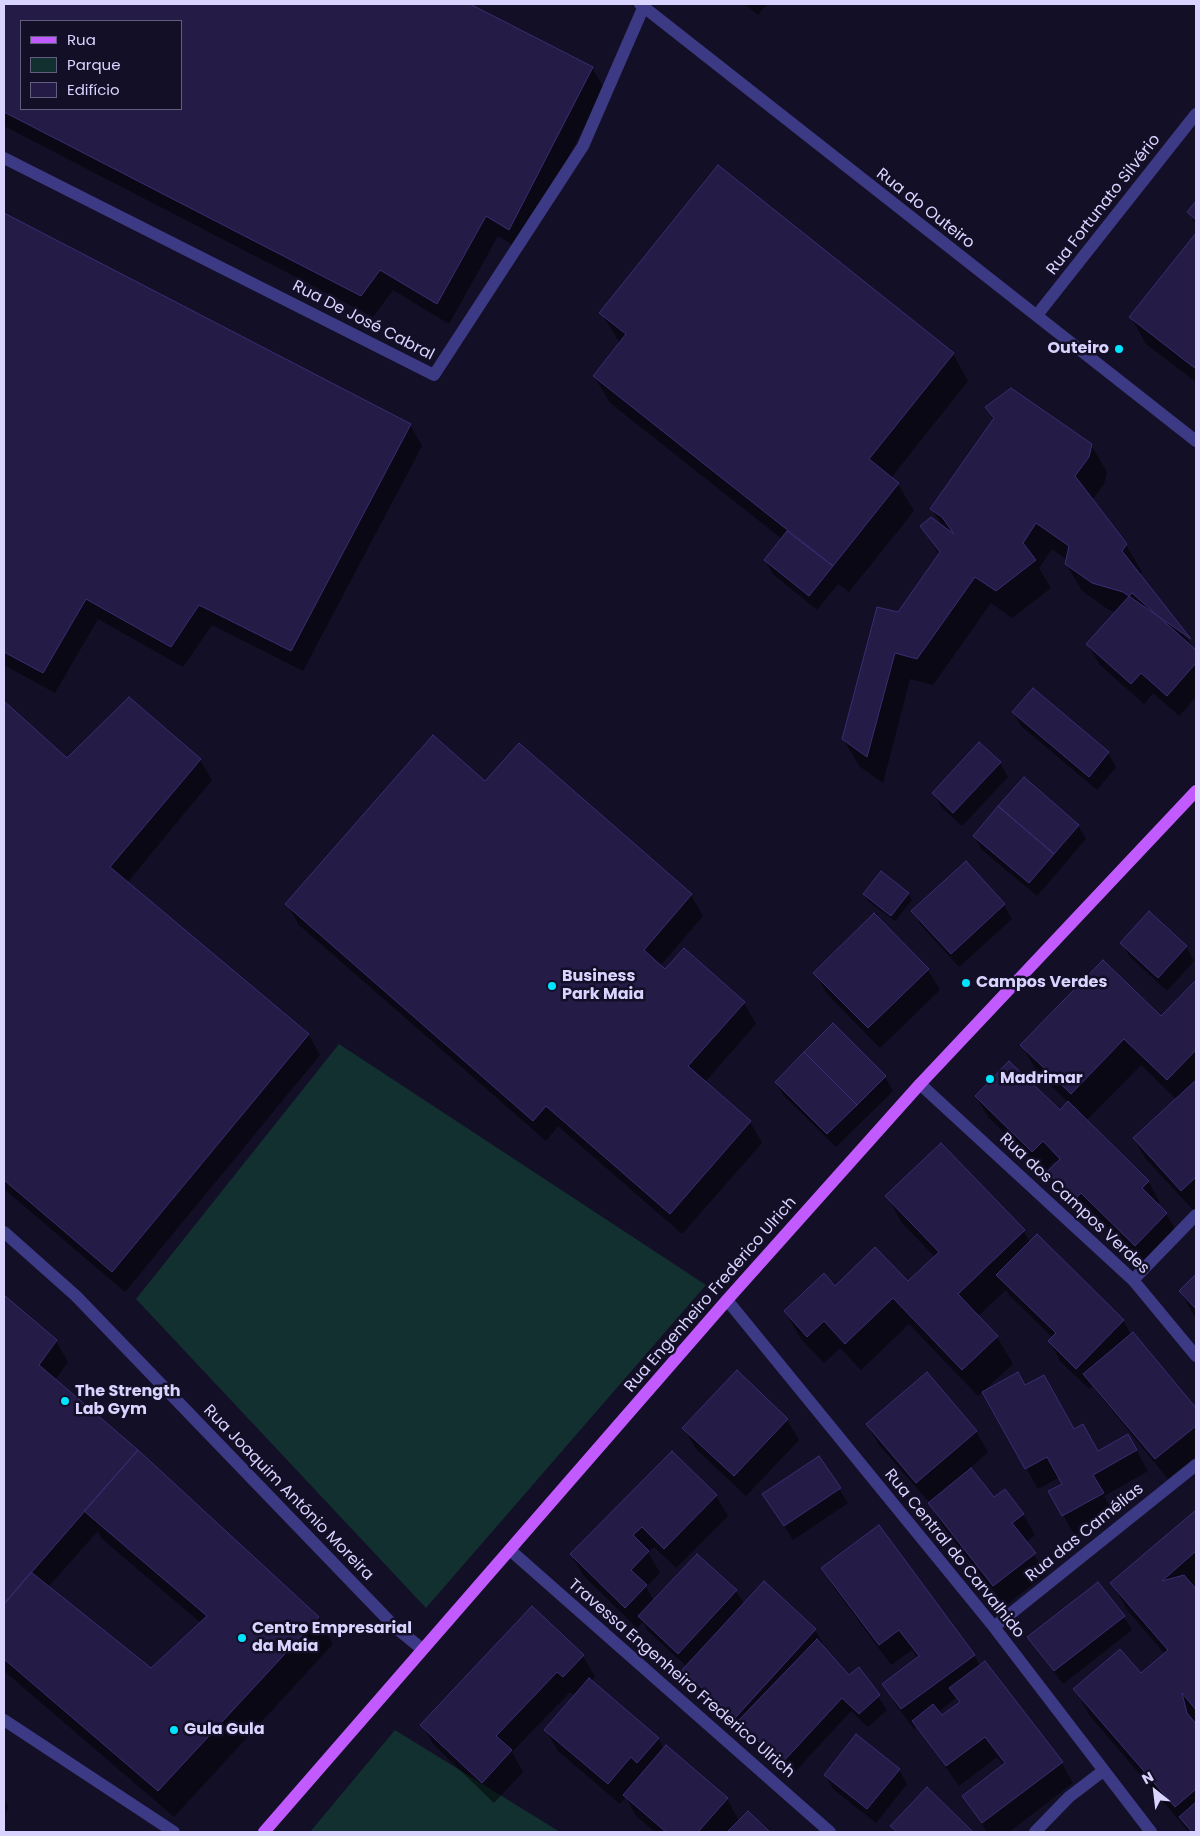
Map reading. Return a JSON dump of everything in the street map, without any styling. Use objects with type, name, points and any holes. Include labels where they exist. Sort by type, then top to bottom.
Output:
[{"type":"main road","name":"Rua Engenheiro Frederico Ulrich","points":[[264,1832],[728,1300],[920,1084],[1196,791]]},
{"type":"street","name":"Rua De José Cabral","points":[[4,158],[434,375],[583,146],[642,5]]},
{"type":"street","name":"Rua do Outeiro","points":[[642,5],[1195,439]]},
{"type":"street","name":"Rua Fortunato Silvério","points":[[1037,315],[1196,114]]},
{"type":"street","name":"Rua dos Campos Verdes","points":[[920,1084],[1133,1280],[1196,1356]]},
{"type":"street","points":[[1133,1280],[1196,1215]]},
{"type":"street","name":"Rua Joaquim António Moreira","points":[[4,1232],[76,1296],[388,1620],[422,1649]]},
{"type":"street","name":"Rua Central do Carvalhido","points":[[728,1300],[994,1627],[1102,1771],[1151,1832]]},
{"type":"street","name":"Rua das Camélias","points":[[994,1627],[1196,1465]]},
{"type":"street","name":"Travessa Engenheiro Frederico Ulrich","points":[[510,1550],[830,1832]]},
{"type":"street","points":[[4,1720],[174,1832]]},
{"type":"street","points":[[1035,1832],[1069,1797],[1102,1771]]},
{"type":"green space","points":[[339,1044],[706,1285],[426,1608],[136,1299]]},
{"type":"green space","points":[[395,1730],[560,1832],[310,1832]]},
{"type":"building","points":[[4,4],[470,4],[593,67],[509,230],[486,216],[437,304],[380,270],[361,296],[4,112]]},
{"type":"building","points":[[718,165],[954,353],[869,459],[899,483],[833,566],[593,376],[626,334],[599,313]]},
{"type":"building","points":[[1196,201],[1196,220],[1187,212]]},
{"type":"building","points":[[4,213],[411,424],[291,651],[199,605],[171,647],[86,599],[43,673],[4,652]]},
{"type":"building","points":[[1196,233],[1196,369],[1129,317]]},
{"type":"building","points":[[1011,388],[1092,444],[1089,457],[1075,476],[1127,544],[1122,551],[1191,639],[1123,592],[1092,583],[1065,564],[1069,546],[1036,523],[1023,543],[1036,560],[996,591],[975,577],[917,659],[895,653],[867,757],[842,739],[877,607],[898,612],[940,552],[920,526],[931,517],[954,534],[942,517],[930,509],[994,418],[985,407]]},
{"type":"building","points":[[787,531],[833,566],[809,596],[764,560]]},
{"type":"building","points":[[1132,593],[1196,650],[1196,663],[1167,696],[1141,673],[1131,684],[1086,644]]},
{"type":"building","points":[[1033,688],[1109,752],[1089,777],[1012,712]]},
{"type":"building","points":[[129,697],[201,759],[110,867],[309,1034],[112,1272],[4,1180],[4,701],[67,758]]},
{"type":"building","name":"Business Park Maia","points":[[433,735],[485,781],[519,743],[692,894],[644,950],[665,969],[684,948],[745,1002],[688,1066],[751,1121],[670,1214],[546,1106],[533,1121],[285,904]]},
{"type":"building","points":[[979,742],[1001,762],[953,813],[932,793]]},
{"type":"building","points":[[1024,777],[1079,825],[1054,854],[998,806]]},
{"type":"building","points":[[998,806],[1054,854],[1029,883],[973,836]]},
{"type":"building","points":[[966,861],[1005,904],[951,954],[911,911]]},
{"type":"building","points":[[881,871],[909,893],[891,916],[863,894]]},
{"type":"building","points":[[1149,911],[1187,946],[1158,978],[1120,943]]},
{"type":"building","points":[[874,913],[929,969],[868,1028],[813,973]]},
{"type":"building","points":[[1103,960],[1161,1016],[1196,980],[1196,1050],[1167,1080],[1124,1039],[1071,1094],[1020,1045]]},
{"type":"building","points":[[833,1023],[886,1076],[857,1105],[804,1052]]},
{"type":"building","points":[[804,1052],[857,1105],[827,1134],[775,1082]]},
{"type":"building","points":[[1009,1061],[1060,1110],[1068,1101],[1149,1181],[1142,1188],[1167,1213],[1135,1246],[1081,1193],[1075,1199],[1047,1172],[1060,1159],[1043,1141],[1032,1152],[975,1096]]},
{"type":"building","points":[[1196,1080],[1196,1177],[1181,1191],[1133,1138]]},
{"type":"building","points":[[941,1143],[1025,1230],[958,1294],[998,1336],[962,1370],[893,1298],[845,1344],[824,1321],[807,1337],[784,1311],[824,1273],[835,1286],[875,1247],[908,1281],[939,1252],[885,1196]]},
{"type":"building","points":[[1037,1234],[1124,1320],[1076,1369],[1048,1341],[1056,1333],[996,1275]]},
{"type":"building","points":[[1196,1274],[1196,1309],[1179,1291]]},
{"type":"building","points":[[4,1295],[57,1340],[39,1365],[138,1450],[4,1604]]},
{"type":"building","points":[[1133,1332],[1196,1408],[1196,1426],[1155,1459],[1083,1374]]},
{"type":"building","points":[[737,1370],[788,1419],[734,1476],[682,1428]]},
{"type":"building","points":[[927,1372],[977,1431],[916,1483],[866,1424]]},
{"type":"building","points":[[1018,1372],[1025,1385],[1044,1375],[1074,1429],[1083,1424],[1098,1451],[1128,1434],[1137,1450],[1093,1475],[1104,1493],[1062,1516],[1048,1491],[1062,1484],[1047,1457],[1025,1469],[982,1392]]},
{"type":"building","name":"Centro Empresarial da Maia","points":[[138,1450],[319,1617],[158,1791],[4,1659],[4,1604],[31,1572],[151,1668],[207,1616],[84,1511]]},
{"type":"building","points":[[672,1451],[717,1495],[664,1549],[642,1527],[633,1535],[649,1551],[631,1570],[647,1585],[625,1608],[570,1554]]},
{"type":"building","points":[[819,1456],[841,1488],[784,1526],[762,1494]]},
{"type":"building","points":[[971,1468],[994,1497],[1005,1489],[1024,1514],[1012,1523],[1036,1553],[993,1586],[928,1503]]},
{"type":"building","points":[[1196,1510],[1196,1551],[1162,1581],[1184,1575],[1196,1589],[1196,1710],[1182,1693],[1187,1713],[1196,1724],[1196,1789],[1175,1807],[1073,1689],[1120,1649],[1141,1673],[1168,1650],[1110,1583]]},
{"type":"building","points":[[879,1525],[975,1655],[901,1709],[882,1684],[919,1656],[899,1630],[879,1645],[821,1568]]},
{"type":"building","points":[[697,1554],[737,1590],[678,1654],[638,1616]]},
{"type":"building","points":[[764,1581],[816,1629],[735,1718],[682,1670]]},
{"type":"building","points":[[1098,1582],[1125,1616],[1054,1671],[1027,1637]]},
{"type":"building","points":[[532,1606],[584,1655],[563,1677],[557,1672],[496,1736],[512,1750],[482,1783],[420,1725]]},
{"type":"building","points":[[817,1639],[849,1675],[859,1667],[880,1695],[859,1714],[842,1698],[782,1763],[737,1722]]},
{"type":"building","points":[[985,1661],[1063,1762],[982,1823],[962,1796],[1005,1763],[985,1737],[946,1766],[912,1721],[933,1704],[942,1715],[960,1702],[949,1688]]},
{"type":"building","points":[[589,1678],[659,1738],[637,1763],[631,1757],[608,1784],[544,1730]]},
{"type":"building","points":[[856,1734],[900,1769],[867,1809],[824,1775]]},
{"type":"building","points":[[666,1745],[728,1798],[698,1832],[666,1832],[623,1795]]},
{"type":"building","points":[[927,1787],[973,1832],[897,1832],[890,1826]]},
{"type":"building","points":[[1196,1802],[1196,1832],[1192,1832],[1179,1817]]},
{"type":"building","points":[[748,1811],[770,1832],[727,1832]]},
{"type":"place","name":"Outeiro","points":[[1119,349]]},
{"type":"place","name":"Campos Verdes","points":[[966,983]]},
{"type":"place","name":"Business Park Maia","points":[[552,986]]},
{"type":"place","name":"Madrimar","points":[[990,1079]]},
{"type":"place","name":"The Strength Lab Gym","points":[[65,1401]]},
{"type":"place","name":"Centro Empresarial da Maia","points":[[242,1638]]},
{"type":"place","name":"Gula Gula","points":[[174,1730]]}]
